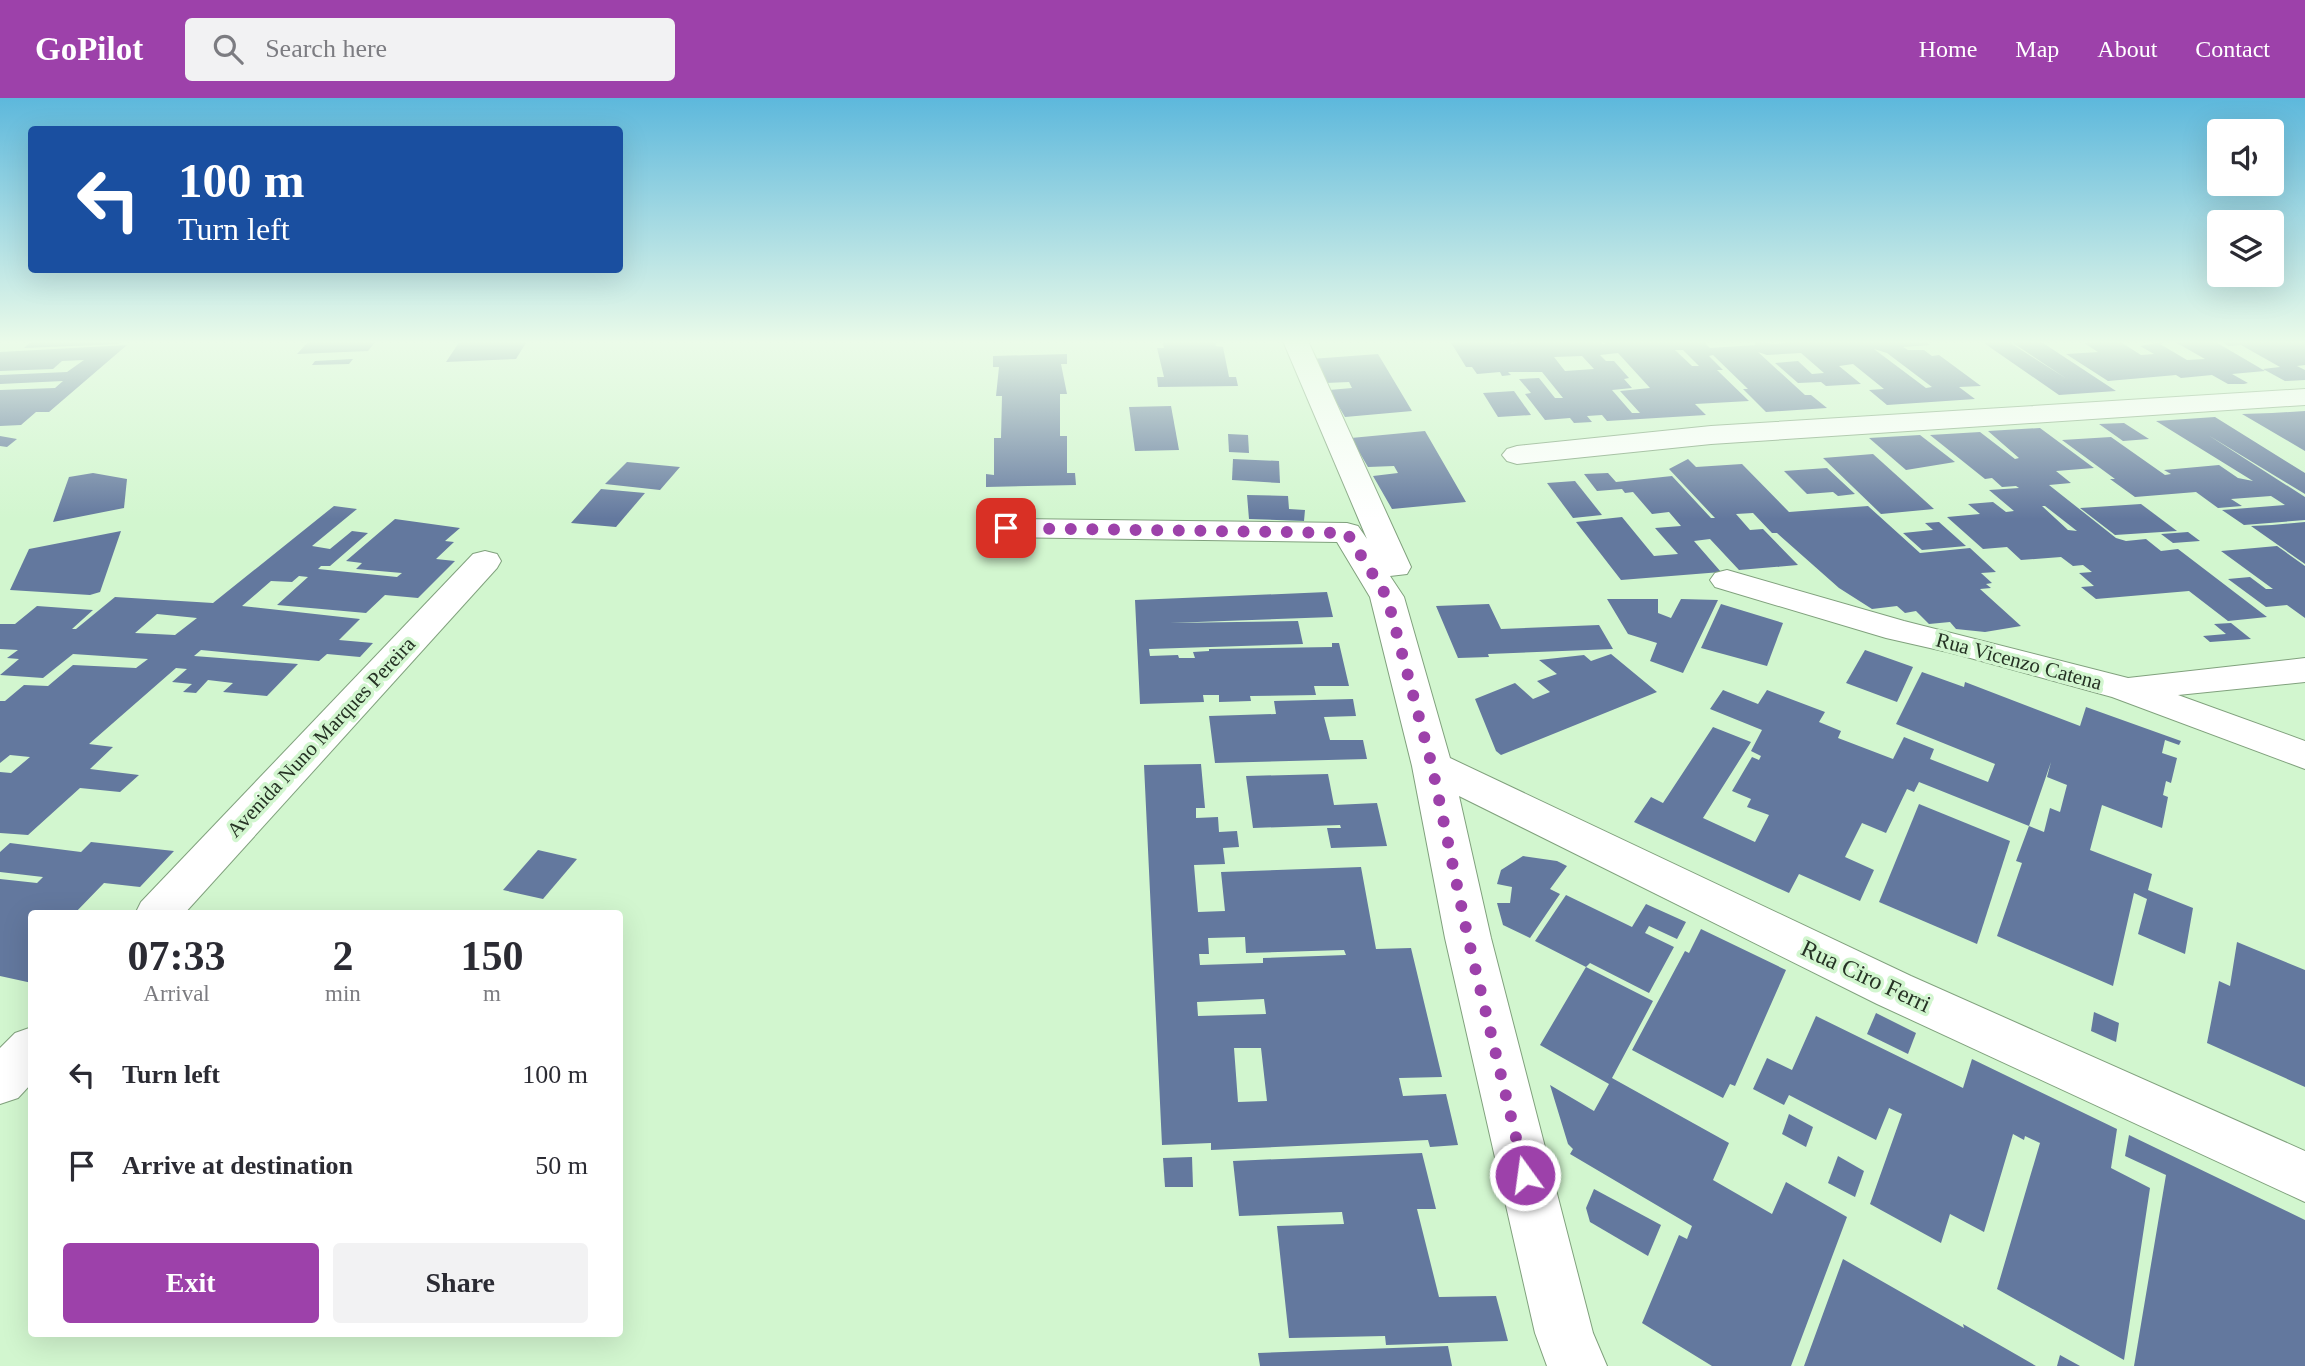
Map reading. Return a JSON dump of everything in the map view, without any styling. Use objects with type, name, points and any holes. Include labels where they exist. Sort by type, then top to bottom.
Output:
[{"type":"street","points":[[1321,400],[1395,567]]},
{"type":"street","points":[[1517,455],[1711,435],[2255,400]]},
{"type":"street","points":[[1006,528],[1347,533],[1387,597],[1432,766],[1468,938],[1564,1333],[1577,1366]]},
{"type":"street","name":"Avenida Nuno Marques Pereira","points":[[161,910],[485,561]]},
{"type":"street","name":"Rua Vicenzo Catena","points":[[1727,580],[1898,630],[2024,660],[2125,689],[2305,756]]},
{"type":"street","points":[[2125,689],[2305,670]]},
{"type":"street","name":"Rua Ciro Ferri","points":[[1432,766],[1894,990],[2305,1177]]},
{"type":"street","points":[[0,1082],[28,1052]]},
{"type":"building","points":[[0,400],[63,400],[49,412],[36,412],[21,425],[0,426]]},
{"type":"building","points":[[1002,400],[1060,400],[1060,436],[1067,436],[1067,473],[1075,473],[1076,485],[986,487],[986,474],[994,475],[994,438],[1001,438]]},
{"type":"building","points":[[1335,400],[1406,400],[1412,411],[1345,417]]},
{"type":"building","points":[[1487,400],[1520,400],[1531,415],[1498,417]]},
{"type":"building","points":[[1530,400],[1621,400],[1632,413],[1640,413],[1628,400],[1749,401],[1695,404],[1706,415],[1607,421],[1602,415],[1587,416],[1592,422],[1574,423],[1570,418],[1545,420]]},
{"type":"building","points":[[1754,400],[1817,400],[1827,408],[1766,412]]},
{"type":"building","points":[[1881,400],[1958,400],[1887,405]]},
{"type":"building","points":[[1171,406],[1179,450],[1135,451],[1129,407]]},
{"type":"building","points":[[2305,411],[2305,451],[2242,414],[2272,413]]},
{"type":"building","points":[[2215,417],[2305,473],[2305,494],[2208,435],[2305,497],[2305,520],[2244,525],[2222,510],[2285,505],[2271,496],[2231,499],[2242,506],[2218,508],[2196,492],[2135,497],[2062,440],[2111,437],[2165,475],[2171,474],[2164,470],[2219,465],[2238,478],[2253,481],[2156,421]]},
{"type":"building","points":[[2124,423],[2149,439],[2123,441],[2099,424]]},
{"type":"building","points":[[2040,428],[2094,468],[2056,471],[2071,483],[2049,485],[2116,538],[2126,541],[2146,539],[2161,551],[2178,549],[2267,617],[2228,621],[2189,591],[2096,599],[2081,587],[2094,586],[2079,573],[2092,572],[2083,565],[2073,566],[2061,557],[2021,560],[2007,547],[1983,549],[1947,517],[1980,514],[1968,504],[1993,502],[2006,512],[2014,511],[1989,490],[2019,488],[2002,487],[1992,478],[1985,479],[1930,435],[1980,432],[2015,459],[2019,458],[1988,431]],"holes":[[[2042,506],[2077,531],[2068,530]]]},
{"type":"building","points":[[1425,431],[1466,502],[1392,509],[1373,476],[1398,473],[1394,466],[1368,467],[1351,438]]},
{"type":"building","points":[[1228,434],[1248,435],[1249,453],[1229,452]]},
{"type":"building","points":[[1920,435],[1955,462],[1906,470],[1869,438]]},
{"type":"building","points":[[0,436],[17,439],[7,447],[0,446]]},
{"type":"building","points":[[1873,454],[1934,509],[1881,514],[1823,458]]},
{"type":"building","points":[[1233,459],[1279,461],[1280,483],[1232,480]]},
{"type":"building","points":[[1688,459],[1696,467],[1742,464],[1789,512],[1868,506],[1920,553],[1970,548],[1996,572],[1981,573],[1992,583],[1986,584],[1991,588],[1980,589],[2021,626],[1985,632],[1956,629],[1950,622],[1929,624],[1916,611],[1905,613],[1897,606],[1872,609],[1839,588],[1777,533],[1772,533],[1753,513],[1736,514],[1750,530],[1763,529],[1798,565],[1739,570],[1710,539],[1694,541],[1721,572],[1621,580],[1576,522],[1622,517],[1654,556],[1678,554],[1655,528],[1681,526],[1669,512],[1652,514],[1633,492],[1625,493],[1622,489],[1597,491],[1584,474],[1608,473],[1616,482],[1672,476],[1711,518],[1715,518],[1669,469]]},
{"type":"building","points":[[627,462],[680,467],[660,490],[605,484]]},
{"type":"building","points":[[1827,468],[1855,494],[1807,494],[1784,471]]},
{"type":"building","points":[[93,473],[127,479],[124,508],[53,522],[69,477]]},
{"type":"building","points":[[1575,481],[1602,515],[1573,518],[1547,483]]},
{"type":"building","points":[[601,489],[645,493],[616,527],[571,523]]},
{"type":"building","points":[[1247,495],[1288,496],[1289,509],[1305,510],[1304,521],[1249,519]]},
{"type":"building","points":[[2141,504],[2177,531],[2115,535],[2080,508]]},
{"type":"building","points":[[334,506],[357,509],[312,546],[330,549],[352,531],[368,533],[330,566],[321,566],[318,569],[397,577],[402,573],[356,569],[362,563],[346,561],[395,519],[460,528],[445,541],[454,542],[436,559],[455,561],[418,598],[385,595],[366,613],[277,605],[308,577],[299,576],[292,582],[271,581],[242,606],[360,619],[339,640],[373,643],[360,657],[327,654],[319,661],[201,650],[194,656],[298,664],[267,696],[223,692],[233,683],[208,680],[196,693],[183,692],[192,684],[172,682],[187,669],[176,668],[89,744],[113,747],[90,769],[139,775],[120,792],[80,788],[28,835],[0,833],[0,772],[11,773],[30,757],[10,755],[0,763],[0,701],[5,701],[24,685],[48,686],[73,665],[136,668],[148,659],[73,654],[43,678],[0,675],[19,659],[7,658],[18,650],[0,649],[0,624],[15,624],[37,606],[93,610],[72,629],[76,629],[115,597],[213,603]],"holes":[[[157,614],[197,618],[175,635],[135,633]]]},
{"type":"building","points":[[1939,522],[1966,546],[1922,550],[1903,533],[1933,530],[1925,523]]},
{"type":"building","points":[[2305,522],[2305,564],[2251,526],[2272,525]]},
{"type":"building","points":[[121,531],[100,592],[90,595],[10,590],[29,549]]},
{"type":"building","points":[[2188,532],[2200,541],[2173,543],[2161,534]]},
{"type":"building","points":[[2277,546],[2305,566],[2305,618],[2287,605],[2266,607],[2228,579],[2250,577],[2266,589],[2273,589],[2221,551]]},
{"type":"building","points":[[1327,592],[1333,617],[1170,623],[1298,621],[1303,644],[1149,649],[1150,656],[1178,655],[1179,658],[1195,658],[1193,652],[1209,649],[1332,647],[1332,643],[1339,643],[1349,686],[1314,686],[1316,695],[1250,696],[1251,701],[1219,702],[1219,695],[1203,695],[1204,702],[1140,704],[1135,600]]},
{"type":"building","points":[[1607,599],[1658,599],[1658,613],[1671,618],[1681,599],[1718,600],[1683,673],[1650,661],[1657,643],[1628,634]]},
{"type":"building","points":[[1489,604],[1501,629],[1599,625],[1613,649],[1488,654],[1489,657],[1458,658],[1436,606]]},
{"type":"building","points":[[1721,604],[1783,623],[1767,666],[1701,648]]},
{"type":"building","points":[[2231,623],[2251,639],[2210,642],[2203,636],[2226,634],[2214,624]]},
{"type":"building","points":[[1865,650],[1913,667],[1897,702],[1846,683]]},
{"type":"building","points":[[1611,654],[1657,692],[1501,755],[1496,751],[1475,699],[1515,683],[1533,699],[1550,692],[1537,681],[1557,674],[1539,660],[1584,655],[1591,661]]},
{"type":"building","points":[[1922,672],[1964,687],[1965,682],[2080,726],[2086,707],[2181,741],[2179,745],[2165,740],[2162,753],[2177,758],[2171,783],[2166,781],[2163,795],[2168,797],[2162,828],[2102,805],[2090,850],[2152,874],[2148,890],[2193,908],[2185,954],[2138,934],[2147,899],[2134,893],[2113,986],[1997,936],[2022,863],[2016,861],[2029,826],[1919,782],[1914,792],[1907,789],[1886,833],[1862,823],[1845,857],[1874,870],[1860,901],[1799,874],[1789,893],[1634,822],[1651,797],[1663,803],[1713,727],[1751,742],[1703,818],[1755,842],[1769,815],[1747,807],[1751,799],[1732,791],[1752,757],[1759,760],[1761,756],[1751,751],[1762,730],[1710,709],[1723,690],[1758,704],[1767,690],[1825,712],[1819,722],[1841,731],[1838,738],[1893,759],[1904,737],[1934,749],[1930,759],[1988,782],[1995,764],[1896,724]],"holes":[[[2051,762],[2047,777],[2067,785],[2060,812],[2050,808],[2044,832],[2029,826]]]},
{"type":"building","points":[[1353,699],[1356,716],[1324,717],[1330,740],[1363,740],[1367,759],[1215,763],[1209,716],[1276,714],[1274,701]]},
{"type":"building","points":[[1201,764],[1205,808],[1196,808],[1196,818],[1218,817],[1219,832],[1237,831],[1239,847],[1223,848],[1225,864],[1194,865],[1198,912],[1225,911],[1221,872],[1361,867],[1376,949],[1411,948],[1442,1077],[1399,1078],[1403,1096],[1446,1094],[1458,1145],[1430,1147],[1428,1140],[1211,1150],[1211,1143],[1162,1145],[1144,765]],"holes":[[[1245,937],[1246,953],[1344,950],[1346,955],[1263,958],[1263,963],[1200,965],[1199,954],[1209,954],[1208,938]],[[1264,999],[1266,1014],[1198,1016],[1197,1002]],[[1234,1048],[1261,1048],[1267,1101],[1238,1102]]]},
{"type":"building","points":[[1328,774],[1334,805],[1377,803],[1387,846],[1331,848],[1327,828],[1341,828],[1340,825],[1253,828],[1246,776]]},
{"type":"building","points":[[1919,804],[2010,841],[1977,944],[1879,902]]},
{"type":"building","points":[[91,842],[174,851],[140,887],[104,883],[78,910],[28,910],[28,982],[0,976],[0,879],[37,883],[43,877],[0,872],[0,852],[10,843],[81,852]]},
{"type":"building","points":[[538,850],[577,859],[543,899],[503,890]]},
{"type":"building","points":[[1523,856],[1557,861],[1567,866],[1550,889],[1560,894],[1530,938],[1503,925],[1497,903],[1510,903],[1512,887],[1497,884],[1501,870]]},
{"type":"building","points":[[1566,895],[1632,927],[1646,904],[1686,922],[1677,939],[1649,926],[1645,933],[1674,947],[1649,993],[1590,963],[1586,967],[1535,941]]},
{"type":"building","points":[[1701,929],[1786,970],[1735,1086],[1730,1084],[1723,1098],[1632,1050],[1685,951],[1689,953]]},
{"type":"building","points":[[2237,942],[2305,970],[2305,1087],[2207,1043],[2219,981],[2230,986]]},
{"type":"building","points":[[1586,967],[1653,1001],[1612,1078],[1729,1143],[1713,1180],[1772,1214],[1786,1182],[1847,1217],[1791,1366],[1712,1366],[1642,1323],[1679,1235],[1687,1239],[1692,1226],[1570,1154],[1573,1149],[1568,1144],[1550,1085],[1594,1111],[1609,1084],[1540,1045]]},
{"type":"building","points":[[2094,1012],[2119,1023],[2116,1042],[2091,1031]]},
{"type":"building","points":[[1876,1013],[1916,1033],[1908,1054],[1867,1034]]},
{"type":"building","points":[[1816,1016],[1963,1088],[1972,1059],[2117,1129],[2111,1168],[2150,1188],[2124,1360],[1997,1289],[2040,1143],[2025,1136],[2024,1140],[2013,1134],[1984,1232],[1950,1214],[1941,1243],[1870,1204],[1902,1114],[1889,1108],[1876,1140],[1789,1095],[1784,1105],[1753,1089],[1767,1058],[1792,1070]]},
{"type":"building","points":[[1789,1114],[1813,1127],[1806,1147],[1782,1134]]},
{"type":"building","points":[[2129,1135],[2305,1220],[2305,1366],[2134,1366],[2166,1175],[2125,1156]]},
{"type":"building","points":[[1422,1153],[1436,1209],[1417,1209],[1439,1297],[1496,1296],[1508,1341],[1386,1345],[1385,1336],[1289,1338],[1277,1226],[1344,1224],[1342,1212],[1239,1216],[1233,1161]]},
{"type":"building","points":[[1838,1156],[1864,1171],[1855,1197],[1828,1183]]},
{"type":"building","points":[[1192,1157],[1193,1187],[1165,1187],[1163,1158]]},
{"type":"building","points":[[1594,1189],[1661,1225],[1648,1256],[1590,1222],[1586,1208]]},
{"type":"building","points":[[1843,1259],[1964,1328],[1963,1324],[2036,1366],[1804,1366]]},
{"type":"building","points":[[1448,1346],[1452,1366],[1260,1366],[1258,1353]]},
{"type":"building","points":[[2060,1355],[2080,1366],[2057,1366]]},
{"type":"route","points":[[1006,528],[1347,533],[1387,597],[1432,766],[1468,938],[1525,1175]]}]
